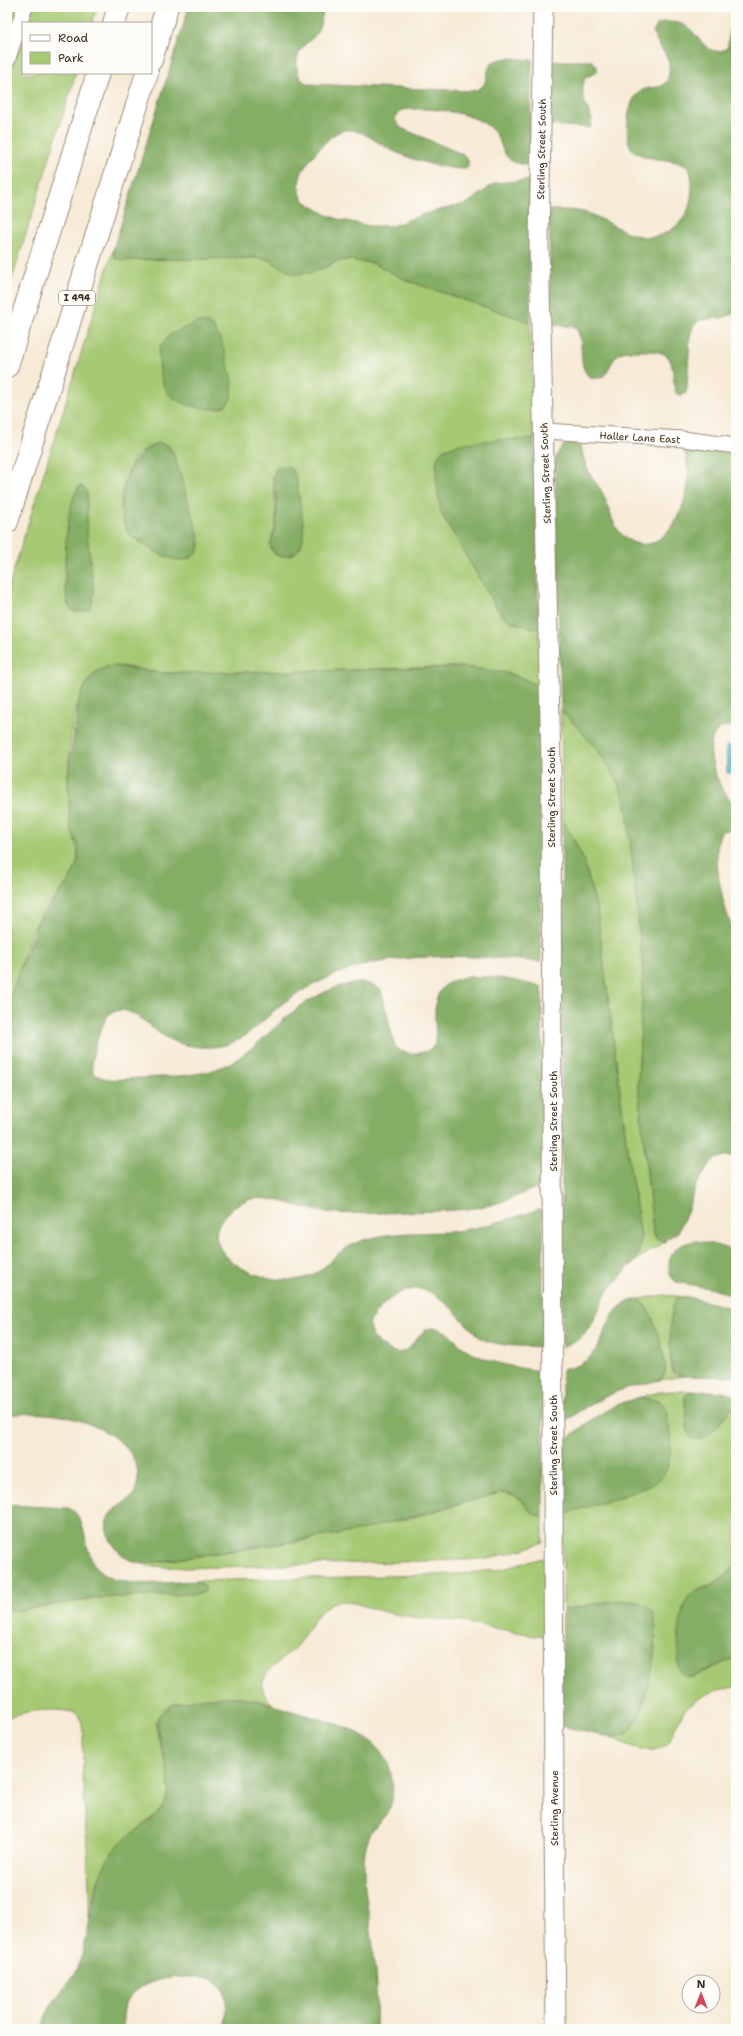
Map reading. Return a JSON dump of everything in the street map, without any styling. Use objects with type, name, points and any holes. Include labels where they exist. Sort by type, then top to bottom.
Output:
[{"type":"highway","points":[[114,22],[119,7]]},
{"type":"highway","points":[[152,57],[168,7]]},
{"type":"highway","points":[[7,366],[98,74]]},
{"type":"highway","name":"I 494","points":[[7,522],[147,74]]},
{"type":"street","points":[[7,61],[25,7]]},
{"type":"street","name":"Sterling Street South","points":[[543,7],[539,244],[551,766],[554,1588]]},
{"type":"street","name":"Haller Lane East","points":[[544,431],[683,439],[736,446]]},
{"type":"street","name":"Sterling Avenue","points":[[554,1588],[556,2029]]},
{"type":"green space","points":[[7,7],[97,7],[92,22],[22,22],[22,74],[76,74],[7,295]]},
{"type":"green space","points":[[189,7],[324,7],[318,31],[304,45],[297,58],[298,74],[304,82],[308,84],[470,91],[482,87],[485,83],[491,65],[499,59],[509,58],[532,60],[529,165],[511,160],[507,156],[494,132],[481,121],[453,112],[432,109],[408,109],[402,110],[396,116],[395,120],[401,128],[464,155],[468,159],[468,166],[466,169],[437,166],[407,157],[389,149],[363,133],[345,130],[340,131],[328,139],[317,151],[303,171],[299,184],[300,193],[304,201],[327,215],[341,220],[370,226],[392,226],[424,214],[468,203],[495,183],[529,180],[530,322],[408,281],[373,263],[347,260],[337,261],[312,273],[294,274],[269,260],[258,258],[122,260],[115,258],[113,250]]},
{"type":"green space","points":[[665,22],[684,25],[694,33],[707,48],[719,51],[726,49],[728,46],[729,30],[736,27],[736,313],[722,318],[700,320],[693,326],[690,336],[687,389],[686,393],[682,395],[677,394],[675,390],[673,371],[669,358],[660,352],[626,351],[619,354],[615,358],[602,377],[591,378],[583,368],[580,340],[575,327],[551,324],[549,210],[571,210],[587,213],[630,233],[650,237],[661,235],[671,230],[681,222],[688,210],[692,189],[692,178],[689,168],[676,162],[640,155],[630,147],[627,132],[631,106],[637,94],[647,89],[661,86],[667,80],[669,73],[668,61],[653,32],[657,25]]},
{"type":"green space","points":[[553,61],[592,61],[597,66],[597,72],[585,78],[583,84],[584,99],[592,119],[590,128],[551,125]]},
{"type":"green space","points":[[113,250],[115,258],[122,260],[258,258],[269,260],[282,268],[324,269],[337,261],[347,260],[373,263],[408,281],[530,322],[534,439],[444,449],[437,458],[439,501],[499,612],[513,623],[539,629],[540,688],[522,678],[502,672],[460,667],[169,673],[121,666],[103,669],[95,673],[85,685],[78,702],[70,744],[68,789],[69,808],[71,829],[78,852],[77,862],[65,886],[47,907],[32,932],[7,1004],[7,592]],"holes":[[[167,445],[173,452],[199,537],[200,548],[122,500],[131,465],[135,458],[145,450]],[[273,476],[296,478],[303,528],[292,555],[278,556],[271,549],[271,542],[276,521]],[[82,486],[87,493],[87,535],[94,592],[68,605],[65,575],[78,487]]]},
{"type":"green space","points":[[198,322],[209,323],[213,327],[223,348],[230,374],[232,394],[230,399],[223,407],[216,409],[207,409],[188,405],[173,397],[165,389],[161,377],[159,364],[160,346],[171,334]]},
{"type":"green space","points":[[534,439],[539,629],[512,622],[499,612],[442,515],[436,475],[437,459],[439,454],[456,445],[469,442]]},
{"type":"green space","points":[[574,441],[579,441],[587,468],[603,494],[618,530],[627,539],[638,544],[649,544],[659,539],[667,532],[680,511],[685,500],[688,479],[684,447],[736,453],[736,725],[718,730],[712,740],[711,749],[714,771],[724,791],[736,805],[736,829],[722,831],[718,839],[717,852],[723,899],[731,926],[736,934],[736,1156],[724,1156],[713,1160],[696,1185],[687,1212],[678,1232],[662,1242],[657,1240],[653,1232],[638,1086],[643,970],[627,809],[617,780],[601,755],[561,710],[555,465],[557,455],[562,447]]},
{"type":"green space","points":[[159,443],[167,445],[173,452],[199,537],[200,544],[198,552],[186,560],[172,559],[158,553],[135,539],[129,533],[121,510],[125,482],[130,468],[138,457],[148,448]]},
{"type":"green space","points":[[281,466],[290,467],[293,470],[297,482],[304,531],[301,546],[297,552],[288,556],[275,555],[270,546],[276,524],[277,503],[273,476],[276,469]]},
{"type":"green space","points":[[80,486],[85,488],[87,493],[87,535],[94,592],[90,609],[75,612],[69,607],[65,581],[65,563],[71,507],[75,494]]},
{"type":"green space","points":[[116,666],[158,673],[460,667],[502,672],[522,678],[540,688],[541,962],[458,956],[400,959],[372,964],[346,971],[321,981],[291,998],[239,1040],[222,1046],[200,1047],[170,1040],[136,1016],[121,1010],[113,1012],[106,1018],[95,1046],[92,1068],[94,1074],[100,1077],[125,1079],[198,1074],[218,1068],[228,1064],[248,1051],[302,1005],[330,990],[352,983],[372,985],[381,990],[395,1047],[404,1052],[421,1053],[427,1051],[435,1044],[435,1007],[438,995],[445,985],[456,979],[470,977],[502,978],[542,987],[543,1185],[486,1206],[439,1211],[368,1214],[336,1213],[312,1210],[262,1198],[249,1200],[238,1204],[227,1213],[217,1228],[216,1237],[219,1246],[226,1256],[248,1271],[276,1279],[290,1280],[303,1278],[314,1274],[339,1253],[367,1239],[396,1234],[446,1232],[471,1229],[507,1220],[543,1208],[543,1347],[504,1345],[482,1339],[443,1300],[432,1293],[420,1289],[407,1290],[389,1299],[376,1313],[369,1325],[371,1334],[374,1338],[381,1345],[392,1351],[400,1352],[406,1350],[426,1330],[434,1328],[447,1332],[464,1348],[482,1358],[502,1364],[543,1371],[543,1517],[532,1513],[517,1497],[503,1492],[358,1531],[158,1562],[134,1562],[118,1550],[109,1538],[107,1531],[108,1518],[111,1513],[132,1496],[137,1485],[137,1471],[133,1458],[125,1447],[102,1430],[75,1419],[41,1414],[7,1415],[7,1004],[38,921],[71,878],[78,861],[78,845],[71,830],[68,774],[79,700],[84,688],[95,673],[106,667]]},
{"type":"green space","points":[[561,710],[591,742],[611,768],[621,788],[631,834],[644,970],[644,997],[638,1086],[653,1232],[655,1238],[662,1242],[666,1241],[642,1256],[631,1266],[639,1252],[640,1231],[628,1155],[597,910],[584,861],[562,820]]},
{"type":"green space","points":[[562,820],[584,861],[597,910],[628,1155],[641,1237],[639,1252],[635,1260],[607,1292],[590,1328],[575,1342],[562,1347]]},
{"type":"green space","points":[[698,1241],[736,1250],[736,1296],[709,1288],[676,1282],[672,1278],[670,1275],[669,1265],[672,1254],[682,1245]]},
{"type":"green space","points":[[663,1295],[688,1297],[678,1297],[671,1348],[671,1367],[673,1372],[684,1376],[655,1381],[663,1378],[666,1368],[655,1325],[645,1305],[638,1299]]},
{"type":"green space","points":[[678,1297],[688,1297],[736,1309],[736,1377],[684,1376],[674,1372],[671,1357],[670,1333],[672,1309]]},
{"type":"green space","points":[[638,1299],[649,1311],[654,1321],[662,1346],[665,1368],[664,1375],[658,1380],[623,1389],[605,1397],[578,1412],[562,1424],[562,1370],[584,1362],[590,1357],[601,1340],[613,1315],[627,1302]]},
{"type":"green space","points":[[695,1391],[690,1392],[685,1396],[685,1407],[734,1408],[736,1403],[736,1566],[719,1581],[691,1594],[683,1608],[678,1667],[688,1677],[693,1677],[736,1657],[736,1687],[715,1691],[696,1700],[681,1716],[666,1744],[660,1748],[651,1750],[636,1748],[605,1735],[616,1737],[638,1721],[643,1707],[655,1646],[647,1606],[627,1601],[616,1601],[595,1603],[563,1610],[563,1514],[618,1498],[647,1486],[658,1480],[664,1474],[669,1459],[670,1450],[670,1432],[666,1407],[657,1400],[633,1399],[659,1392]]},
{"type":"green space","points":[[708,1391],[734,1395],[736,1404],[712,1432],[701,1439],[692,1439],[687,1430],[685,1396],[690,1392]]},
{"type":"green space","points":[[643,1398],[657,1400],[666,1407],[670,1432],[670,1450],[667,1467],[664,1474],[658,1480],[647,1486],[618,1498],[563,1514],[562,1443],[600,1414],[620,1404]]},
{"type":"green space","points":[[503,1492],[517,1497],[533,1513],[543,1517],[543,1542],[505,1554],[465,1560],[187,1568],[149,1566],[136,1562],[158,1562],[306,1540],[407,1519]]},
{"type":"green space","points":[[7,1505],[68,1508],[75,1513],[80,1520],[91,1559],[104,1575],[113,1579],[123,1582],[136,1583],[196,1581],[202,1584],[206,1591],[197,1594],[100,1598],[7,1612]]},
{"type":"green space","points":[[543,1558],[546,1636],[525,1634],[462,1622],[401,1615],[381,1611],[356,1603],[342,1601],[336,1602],[330,1604],[320,1612],[298,1644],[267,1673],[264,1678],[263,1692],[273,1704],[242,1697],[229,1697],[174,1704],[165,1709],[158,1717],[156,1725],[168,1778],[166,1801],[159,1812],[122,1845],[105,1864],[95,1890],[89,1919],[89,1884],[83,1778],[82,1722],[75,1714],[57,1710],[33,1711],[13,1715],[7,1718],[7,1612],[100,1598],[203,1593],[205,1587],[196,1581],[460,1574],[503,1569]]},
{"type":"green space","points":[[736,1566],[736,1657],[693,1677],[683,1675],[678,1659],[678,1647],[681,1620],[687,1599],[692,1593],[716,1583]]},
{"type":"green space","points":[[621,1600],[638,1602],[646,1605],[652,1611],[655,1621],[656,1636],[654,1655],[645,1696],[639,1714],[632,1728],[625,1735],[619,1736],[603,1736],[562,1726],[563,1610]]},
{"type":"green space","points":[[242,1697],[343,1726],[370,1741],[381,1751],[388,1764],[393,1786],[391,1804],[388,1812],[371,1833],[367,1843],[364,1860],[365,1886],[375,1967],[376,2029],[224,2029],[226,2000],[221,1986],[216,1981],[209,1978],[197,1977],[161,1980],[140,1988],[132,1995],[126,2004],[123,2015],[124,2029],[43,2029],[44,2020],[52,2004],[69,1982],[78,1966],[83,1952],[95,1893],[105,1864],[119,1844],[149,1822],[166,1801],[169,1790],[168,1778],[158,1730],[158,1720],[161,1713],[168,1708],[187,1701],[211,1698]]},
{"type":"water","points":[[736,745],[736,773],[727,773],[726,746]]}]
